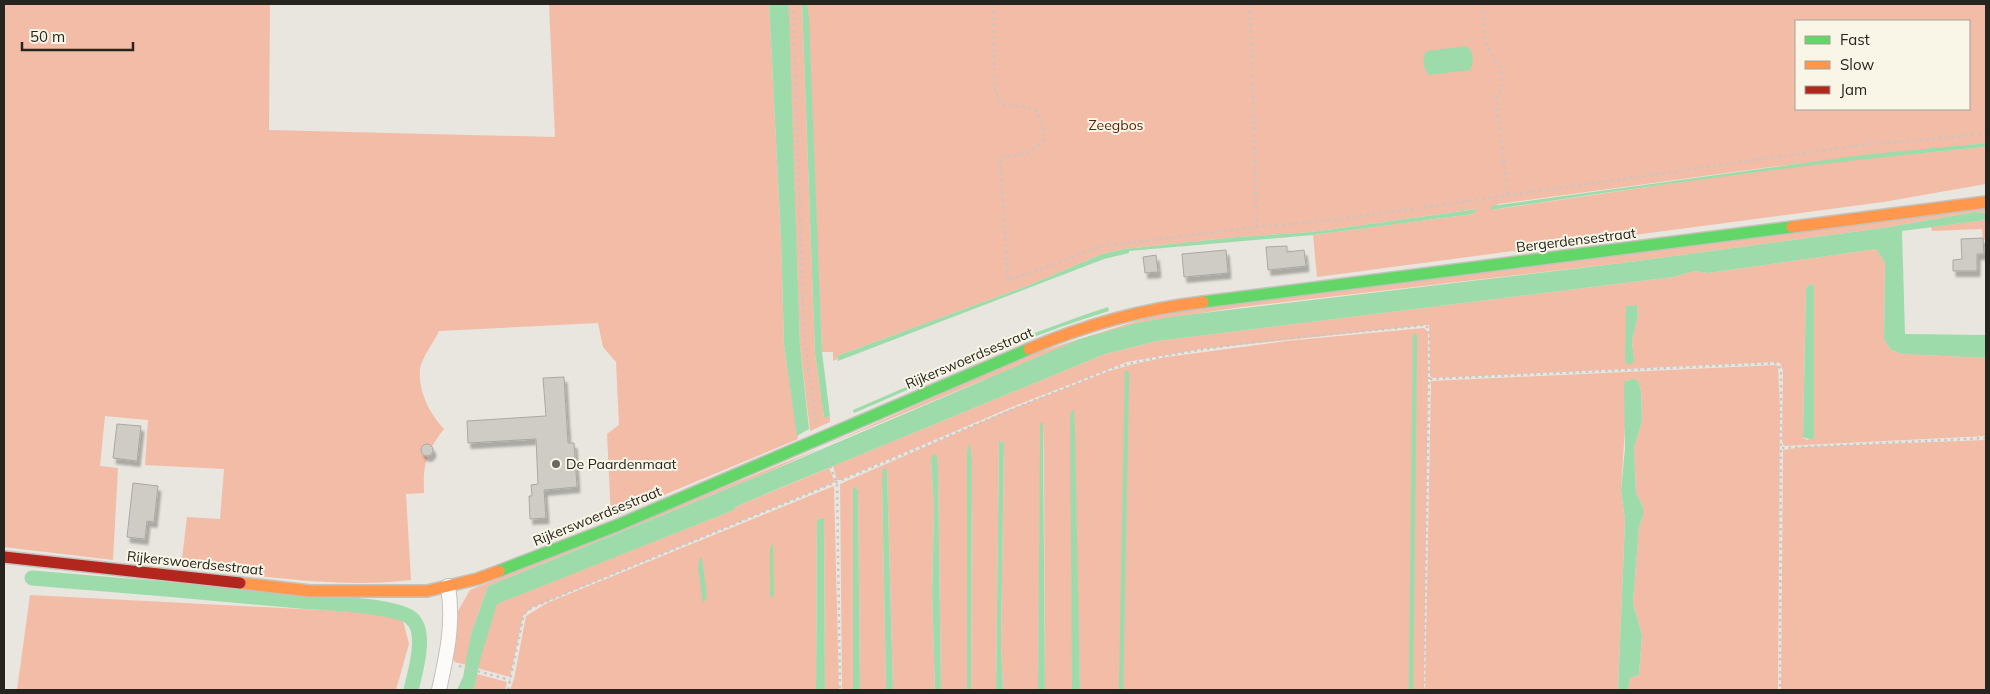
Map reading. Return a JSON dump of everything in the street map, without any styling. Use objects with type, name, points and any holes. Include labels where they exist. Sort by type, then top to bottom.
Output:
[{"type":"street","name":"Bergerdensestraat","points":[[1170,306],[1986,202]]},
{"type":"street","name":"Rijkerswoerdsestraat","points":[[4,557],[310,591],[427,591],[477,579],[618,525],[821,443],[1046,342],[1119,317],[1170,306]]},
{"type":"street","points":[[439,690],[451,631],[448,586]]},
{"type":"path","points":[[792,4],[804,334],[821,443],[837,483],[840,690]]},
{"type":"path","points":[[993,4],[995,89],[1001,105],[1028,106],[1038,112],[1045,137],[1040,147],[1025,154],[1000,157],[1008,281],[1102,246],[1256,227],[1334,220],[1860,145],[1986,134]]},
{"type":"path","points":[[1250,4],[1256,227]]},
{"type":"path","points":[[1482,4],[1486,45],[1500,67],[1503,84],[1496,100],[1508,195]]},
{"type":"path","points":[[508,690],[524,614],[534,608],[1114,368],[1163,355],[1270,341],[1426,325],[1429,331],[1430,379],[1424,690]]},
{"type":"path","points":[[1430,379],[1777,363],[1781,370],[1782,448],[1780,690]]},
{"type":"path","points":[[1782,448],[1986,438]]},
{"type":"path","points":[[462,667],[510,680]]},
{"type":"green space","points":[[4,4],[270,4],[269,130],[555,137],[549,4],[769,4],[781,239],[784,345],[798,439],[611,517],[607,434],[619,425],[616,362],[603,347],[598,323],[439,331],[423,360],[420,378],[426,402],[434,417],[444,429],[429,452],[424,474],[424,493],[406,494],[411,580],[354,583],[325,582],[181,567],[187,517],[220,519],[224,469],[145,465],[148,420],[105,416],[100,466],[118,468],[113,560],[4,547]]},
{"type":"green space","points":[[788,4],[802,4],[815,353],[824,418],[830,416],[830,422],[810,431],[800,345]]},
{"type":"green space","name":"Zeegbos","points":[[807,4],[1986,4],[1986,143],[1763,168],[1498,204],[1492,210],[1748,172],[1986,147],[1986,184],[1883,202],[1317,277],[1313,235],[1473,214],[1476,209],[1312,232],[1237,237],[1124,249],[1102,254],[1027,286],[837,356],[837,359],[833,361],[833,352],[822,352]]},
{"type":"green space","points":[[1986,205],[1986,213],[1975,212],[1883,228],[1622,263],[1242,307],[1141,322],[981,381],[825,446],[1026,356],[1159,314]]},
{"type":"green space","points":[[1986,220],[1986,239],[1983,240],[1982,229],[1932,231],[1931,227]]},
{"type":"green space","points":[[1876,249],[1885,263],[1884,339],[1891,350],[1903,354],[1986,358],[1986,436],[1784,446],[1782,441],[1783,371],[1780,363],[1775,362],[1433,378],[1430,376],[1429,325],[1426,325],[1201,349],[1127,362],[1012,407],[840,480],[837,480],[833,466],[1105,354],[1157,341],[1673,277],[1694,271],[1708,273]],"holes":[[[1812,284],[1814,286],[1814,437],[1807,440],[1803,437],[1806,287]],[[1626,306],[1637,306],[1638,316],[1632,340],[1634,361]]]},
{"type":"green space","points":[[1424,328],[1428,332],[1428,378],[1424,690],[1080,690],[1073,410],[1072,690],[1045,690],[1044,462],[1043,424],[1041,423],[1038,690],[1003,690],[1001,644],[1004,442],[999,441],[996,690],[971,690],[972,459],[970,444],[967,450],[967,690],[941,690],[938,468],[937,456],[933,455],[931,461],[934,509],[932,591],[935,690],[893,690],[887,468],[882,480],[886,690],[860,690],[858,489],[853,487],[853,690],[842,690],[840,484],[1007,411],[1109,371],[1134,364],[1167,357],[1286,341]]},
{"type":"green space","points":[[1778,366],[1780,411],[1778,690],[1628,690],[1630,678],[1639,675],[1642,635],[1633,603],[1639,527],[1643,517],[1643,507],[1636,493],[1634,448],[1642,421],[1641,390],[1638,381],[1628,380],[1621,490],[1625,520],[1618,690],[1425,690],[1431,381]]},
{"type":"green space","points":[[1986,440],[1986,690],[1781,690],[1783,450],[1802,447]]},
{"type":"green space","points":[[821,448],[766,473],[488,586],[471,634],[469,661],[496,604],[734,510],[735,507],[829,468],[835,482],[531,608],[523,616],[510,677],[455,662],[452,657],[458,611],[470,590]]},
{"type":"green space","points":[[834,486],[839,690],[825,690],[824,519],[821,518],[817,520],[816,690],[510,690],[514,679],[526,616],[547,603]]},
{"type":"green space","points":[[30,595],[378,613],[403,621],[409,644],[396,690],[17,690]]},
{"type":"green space","points":[[477,674],[507,682],[505,690],[474,690]]},
{"type":"shaded area","points":[[769,4],[788,4],[789,16],[800,345],[809,429],[797,436],[784,345],[781,239]]},
{"type":"shaded area","points":[[802,4],[807,4],[809,18],[822,352],[830,416],[824,418],[815,353]]},
{"type":"shaded area","points":[[1467,46],[1473,58],[1470,70],[1429,75],[1423,60],[1427,51]]},
{"type":"shaded area","points":[[1986,143],[1986,147],[1741,174],[1492,210],[1491,206],[1862,155]]},
{"type":"shaded area","points":[[1477,209],[1473,214],[1313,235],[1129,251],[1129,253],[1104,259],[838,361],[837,356],[1027,286],[1102,254],[1124,249],[1237,237],[1312,232]]},
{"type":"shaded area","points":[[1975,212],[1986,213],[1986,220],[1902,231],[1905,334],[1986,335],[1986,358],[1903,354],[1891,350],[1884,339],[1885,263],[1876,249],[1708,273],[1694,271],[1673,277],[1157,341],[1105,354],[775,490],[735,507],[734,510],[497,604],[480,660],[474,690],[457,690],[463,677],[471,634],[488,586],[766,473],[1080,339],[1141,322],[1178,316],[1622,263],[1883,228]]},
{"type":"shaded area","points":[[1812,284],[1814,286],[1814,437],[1812,440],[1803,437],[1806,287]]},
{"type":"shaded area","points":[[1637,305],[1638,316],[1632,340],[1634,361],[1630,365],[1625,362],[1626,306]]},
{"type":"shaded area","points":[[1108,307],[1109,311],[1044,333],[854,413],[853,410],[979,356],[1043,330]]},
{"type":"shaded area","points":[[1633,379],[1638,381],[1641,390],[1642,421],[1634,448],[1636,493],[1643,507],[1643,517],[1639,527],[1633,603],[1642,635],[1639,675],[1630,678],[1628,690],[1618,690],[1625,520],[1621,490],[1625,448],[1624,382]]},
{"type":"shaded area","points":[[1074,410],[1080,690],[1072,690],[1070,413]]},
{"type":"shaded area","points":[[1040,423],[1043,423],[1045,690],[1038,690]]},
{"type":"shaded area","points":[[999,441],[1004,442],[1001,644],[1003,690],[996,690]]},
{"type":"shaded area","points":[[970,443],[972,459],[971,690],[967,690],[967,450]]},
{"type":"shaded area","points":[[932,455],[937,455],[938,468],[941,690],[935,690],[932,591],[934,509]]},
{"type":"shaded area","points":[[887,468],[893,690],[886,690],[882,480],[883,469]]},
{"type":"shaded area","points":[[853,487],[858,489],[860,690],[853,690]]},
{"type":"shaded area","points":[[824,519],[825,690],[816,690],[817,520]]},
{"type":"shaded area","points":[[773,543],[774,595],[770,598],[770,548]]},
{"type":"shaded area","points":[[700,558],[702,558],[707,596],[703,604],[698,567]]},
{"type":"building","points":[[1983,238],[1984,254],[1977,254],[1977,271],[1953,271],[1953,260],[1962,259],[1961,239]]},
{"type":"building","points":[[1287,246],[1287,252],[1304,250],[1306,266],[1268,270],[1266,247]]},
{"type":"building","points":[[1226,250],[1228,273],[1184,277],[1182,254]]},
{"type":"building","points":[[1156,255],[1158,272],[1145,273],[1143,257]]},
{"type":"building","name":"De Paardenmaat","points":[[564,377],[568,443],[574,443],[577,487],[544,490],[546,518],[530,519],[529,496],[532,496],[531,485],[538,484],[536,439],[468,443],[467,421],[546,416],[543,378]]},
{"type":"building","points":[[117,424],[141,426],[137,461],[113,458]]},
{"type":"building","points":[[425,444],[429,444],[433,450],[429,456],[425,456],[421,452],[421,448]]},
{"type":"building","points":[[133,483],[158,486],[154,522],[147,521],[145,539],[127,537]]},
{"type":"waterway","points":[[1411,690],[1415,336]]},
{"type":"waterway","points":[[1121,690],[1127,373]]},
{"type":"waterway","points":[[32,578],[358,605],[390,610],[411,618],[419,632],[419,652],[411,690]]},
{"type":"traffic: fast","points":[[1203,302],[1792,227]]},
{"type":"traffic: fast","points":[[499,571],[618,525],[1029,349]]},
{"type":"traffic: slow","points":[[1792,227],[1986,202]]},
{"type":"traffic: slow","points":[[1029,349],[1114,319],[1158,309],[1203,302]]},
{"type":"traffic: slow","points":[[240,583],[310,591],[427,591],[477,579],[499,571]]},
{"type":"traffic: jam","points":[[4,557],[240,583]]},
{"type":"place","name":"De Paardenmaat","points":[[556,464]]}]
